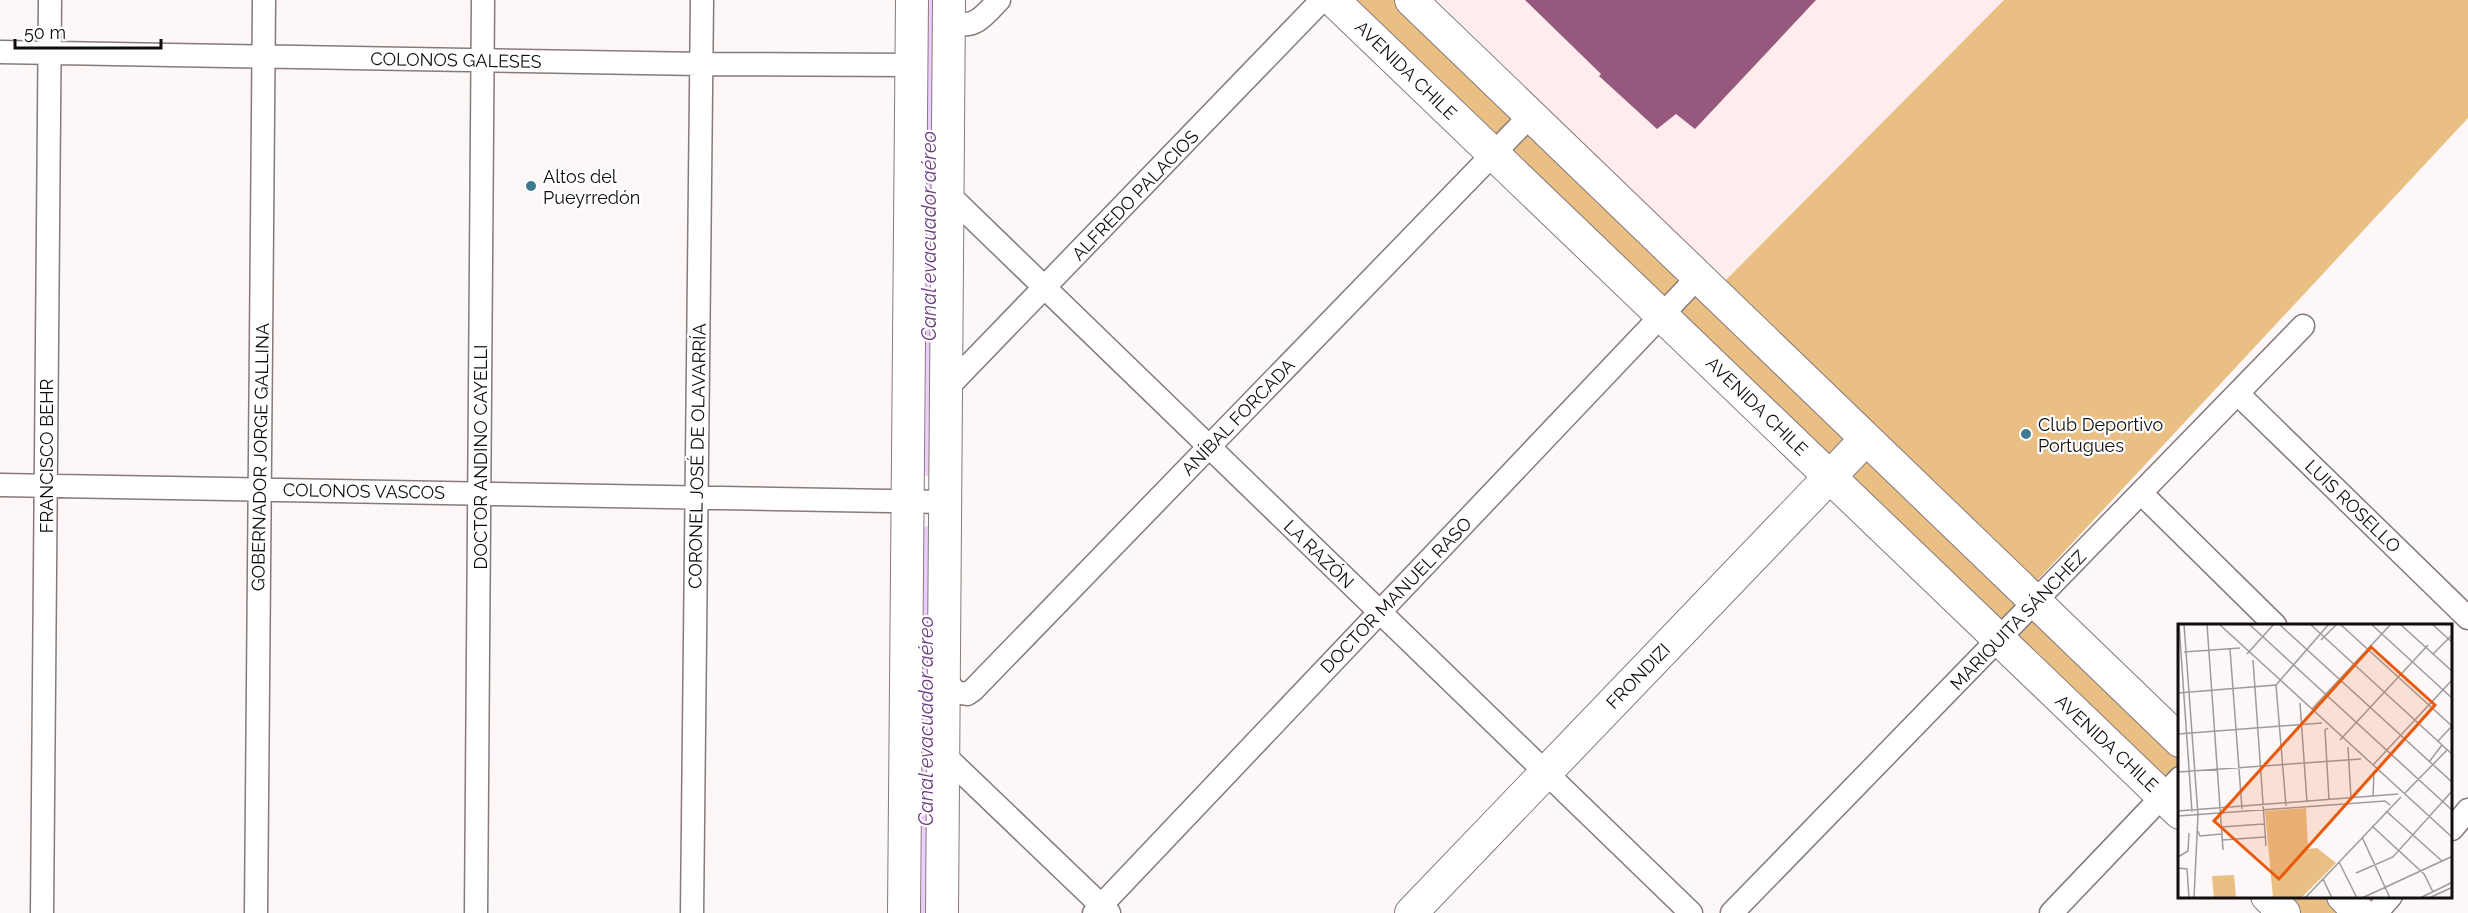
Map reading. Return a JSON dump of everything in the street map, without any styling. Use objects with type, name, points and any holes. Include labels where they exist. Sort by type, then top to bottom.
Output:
[{"type":"main road","points":[[904,913],[912,0]]},
{"type":"main road","name":"AVENIDA CHILE","points":[[1333,0],[1998,640],[2174,795]]},
{"type":"main road","points":[[1411,0],[2178,739]]},
{"type":"main road","points":[[942,913],[949,6]]},
{"type":"main road","name":"FRONDIZI","points":[[1411,913],[1866,439]]},
{"type":"main road","points":[[2268,898],[2284,913]]},
{"type":"main road","points":[[2344,898],[2360,913]]},
{"type":"street","name":"FRANCISCO BEHR","points":[[42,913],[50,0]]},
{"type":"street","name":"GOBERNADOR JORGE GALLINA","points":[[256,913],[264,0]]},
{"type":"street","name":"DOCTOR ANDINO CAYELLI","points":[[476,913],[483,0]]},
{"type":"street","name":"CORONEL JOSÉ DE OLAVARRÍA","points":[[692,913],[702,0]]},
{"type":"street","points":[[949,6],[957,23],[970,25],[981,19],[999,0]]},
{"type":"street","name":"ALFREDO PALACIOS","points":[[946,389],[1322,0]]},
{"type":"street","name":"COLONOS GALESES","points":[[0,52],[701,64],[911,65]]},
{"type":"street","name":"ANÍBAL FORCADA","points":[[944,675],[946,683],[955,692],[967,693],[973,690],[1531,115]]},
{"type":"street","name":"LA RAZÓN","points":[[948,194],[1691,913]]},
{"type":"street","name":"DOCTOR MANUEL RASO","points":[[1102,910],[1380,612],[1698,277]]},
{"type":"street","name":"MARIQUITA SÁNCHEZ","points":[[1732,913],[2303,326]]},
{"type":"street","name":"LUIS ROSELLO","points":[[2238,394],[2468,618]]},
{"type":"street","name":"COLONOS VASCOS","points":[[0,485],[945,502]]},
{"type":"street","points":[[2142,494],[2274,624]]},
{"type":"street","points":[[943,754],[1102,910]]},
{"type":"street","points":[[2051,913],[2174,795]]},
{"type":"street","points":[[2376,913],[2390,898]]},
{"type":"shaded area","points":[[1333,0],[1411,0],[2178,739],[2178,811]]},
{"type":"shaded area","points":[[1438,0],[2004,0],[1722,284]]},
{"type":"shaded area","name":"Club Deportivo Portugues","points":[[2004,0],[2468,0],[2468,118],[2034,584],[1722,284]]},
{"type":"shaded area","points":[[2268,898],[2344,898],[2360,913],[2284,913]]},
{"type":"building","points":[[1525,0],[1816,0],[1695,129],[1676,114],[1657,129],[1599,76],[1601,74]]},
{"type":"waterway","name":"Canal evacuador aéreo","points":[[928,473],[931,0]]},
{"type":"waterway","name":"Canal evacuador aéreo","points":[[924,913],[927,529]]},
{"type":"place","name":"Altos del Pueyrredón","points":[[531,186]]},
{"type":"place","name":"Club Deportivo Portugues","points":[[2026,434]]}]
